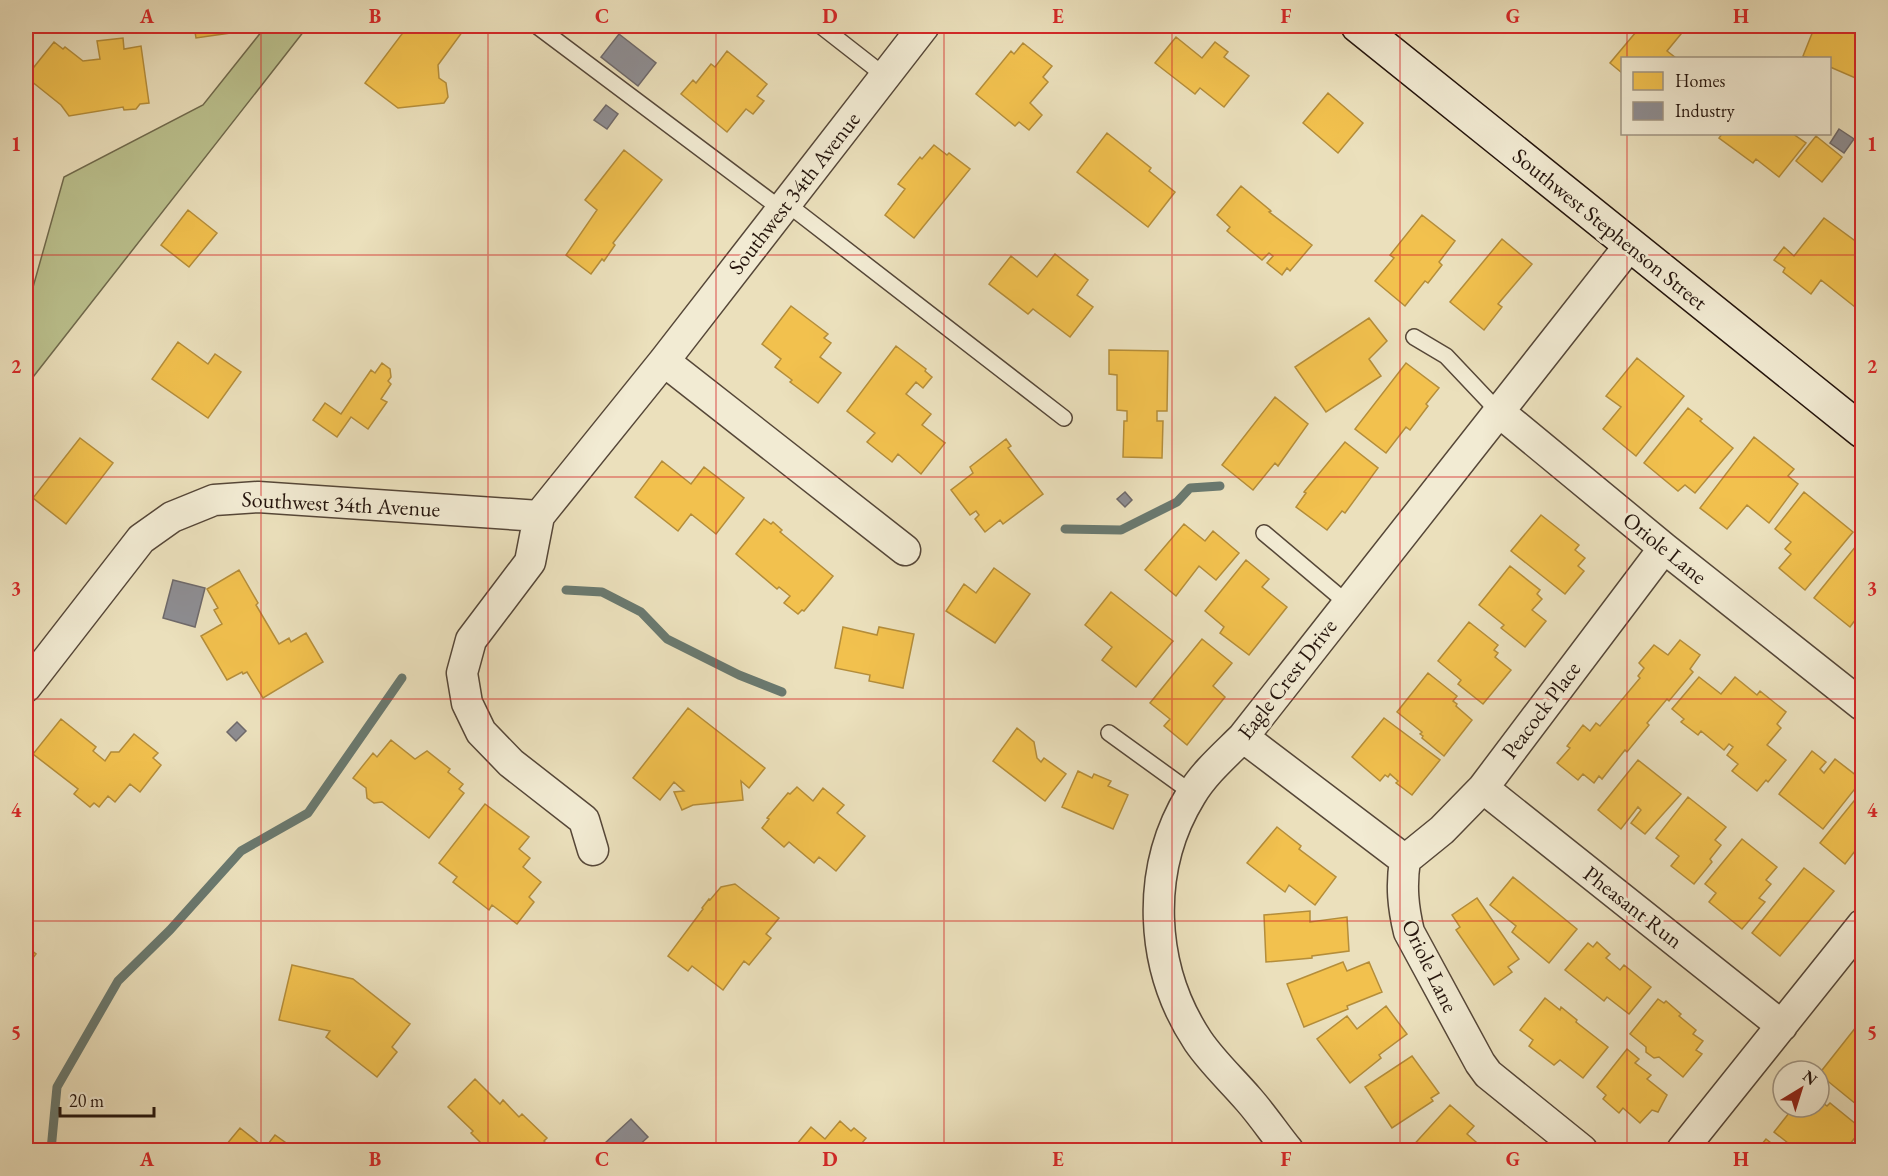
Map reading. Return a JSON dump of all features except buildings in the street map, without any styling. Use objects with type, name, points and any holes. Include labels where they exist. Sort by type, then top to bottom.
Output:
[{"type":"street","name":"Southwest 34th Avenue","points":[[26,687],[141,539],[172,517],[214,500],[258,497],[539,516],[664,361],[924,26]]},
{"type":"street","name":"Southwest Stephenson Street","points":[[1358,26],[1863,431]]},
{"type":"street","name":"Eagle Crest Drive","points":[[1288,1150],[1249,1099],[1222,1072],[1198,1041],[1179,1007],[1166,970],[1159,933],[1157,898],[1162,864],[1172,830],[1192,793],[1214,765],[1243,737],[1629,245]]},
{"type":"street","points":[[664,361],[905,550]]},
{"type":"street","name":"Oriole Lane","points":[[1498,411],[1664,548],[1863,705]]},
{"type":"street","points":[[539,516],[530,561],[471,640],[462,674],[467,704],[481,732],[511,763],[584,820],[593,850]]},
{"type":"street","name":"Peacock Place","points":[[1405,860],[1442,830],[1483,788],[1664,548]]},
{"type":"street","points":[[1243,737],[1405,860]]},
{"type":"street","name":"Pheasant Run","points":[[1483,788],[1782,1026]]},
{"type":"street","name":"Oriole Lane","points":[[1405,860],[1401,885],[1409,932],[1480,1063],[1488,1074],[1582,1150]]},
{"type":"street","points":[[1682,1150],[1863,925]]},
{"type":"lane","points":[[537,26],[784,206],[1064,418]]},
{"type":"lane","points":[[821,26],[885,76]]},
{"type":"lane","points":[[1414,337],[1446,356],[1498,411]]},
{"type":"lane","points":[[1264,533],[1347,603]]},
{"type":"lane","points":[[1109,733],[1192,793]]},
{"type":"green space","points":[[266,26],[308,26],[26,386],[26,312],[64,177],[203,105]]},
{"type":"waterway","points":[[1065,529],[1121,530],[1177,502],[1190,488],[1220,486]]},
{"type":"waterway","points":[[566,590],[602,592],[641,612],[667,639],[739,675],[782,692]]},
{"type":"waterway","points":[[51,1150],[57,1087],[118,981],[170,930],[241,851],[308,813],[402,678]]}]
